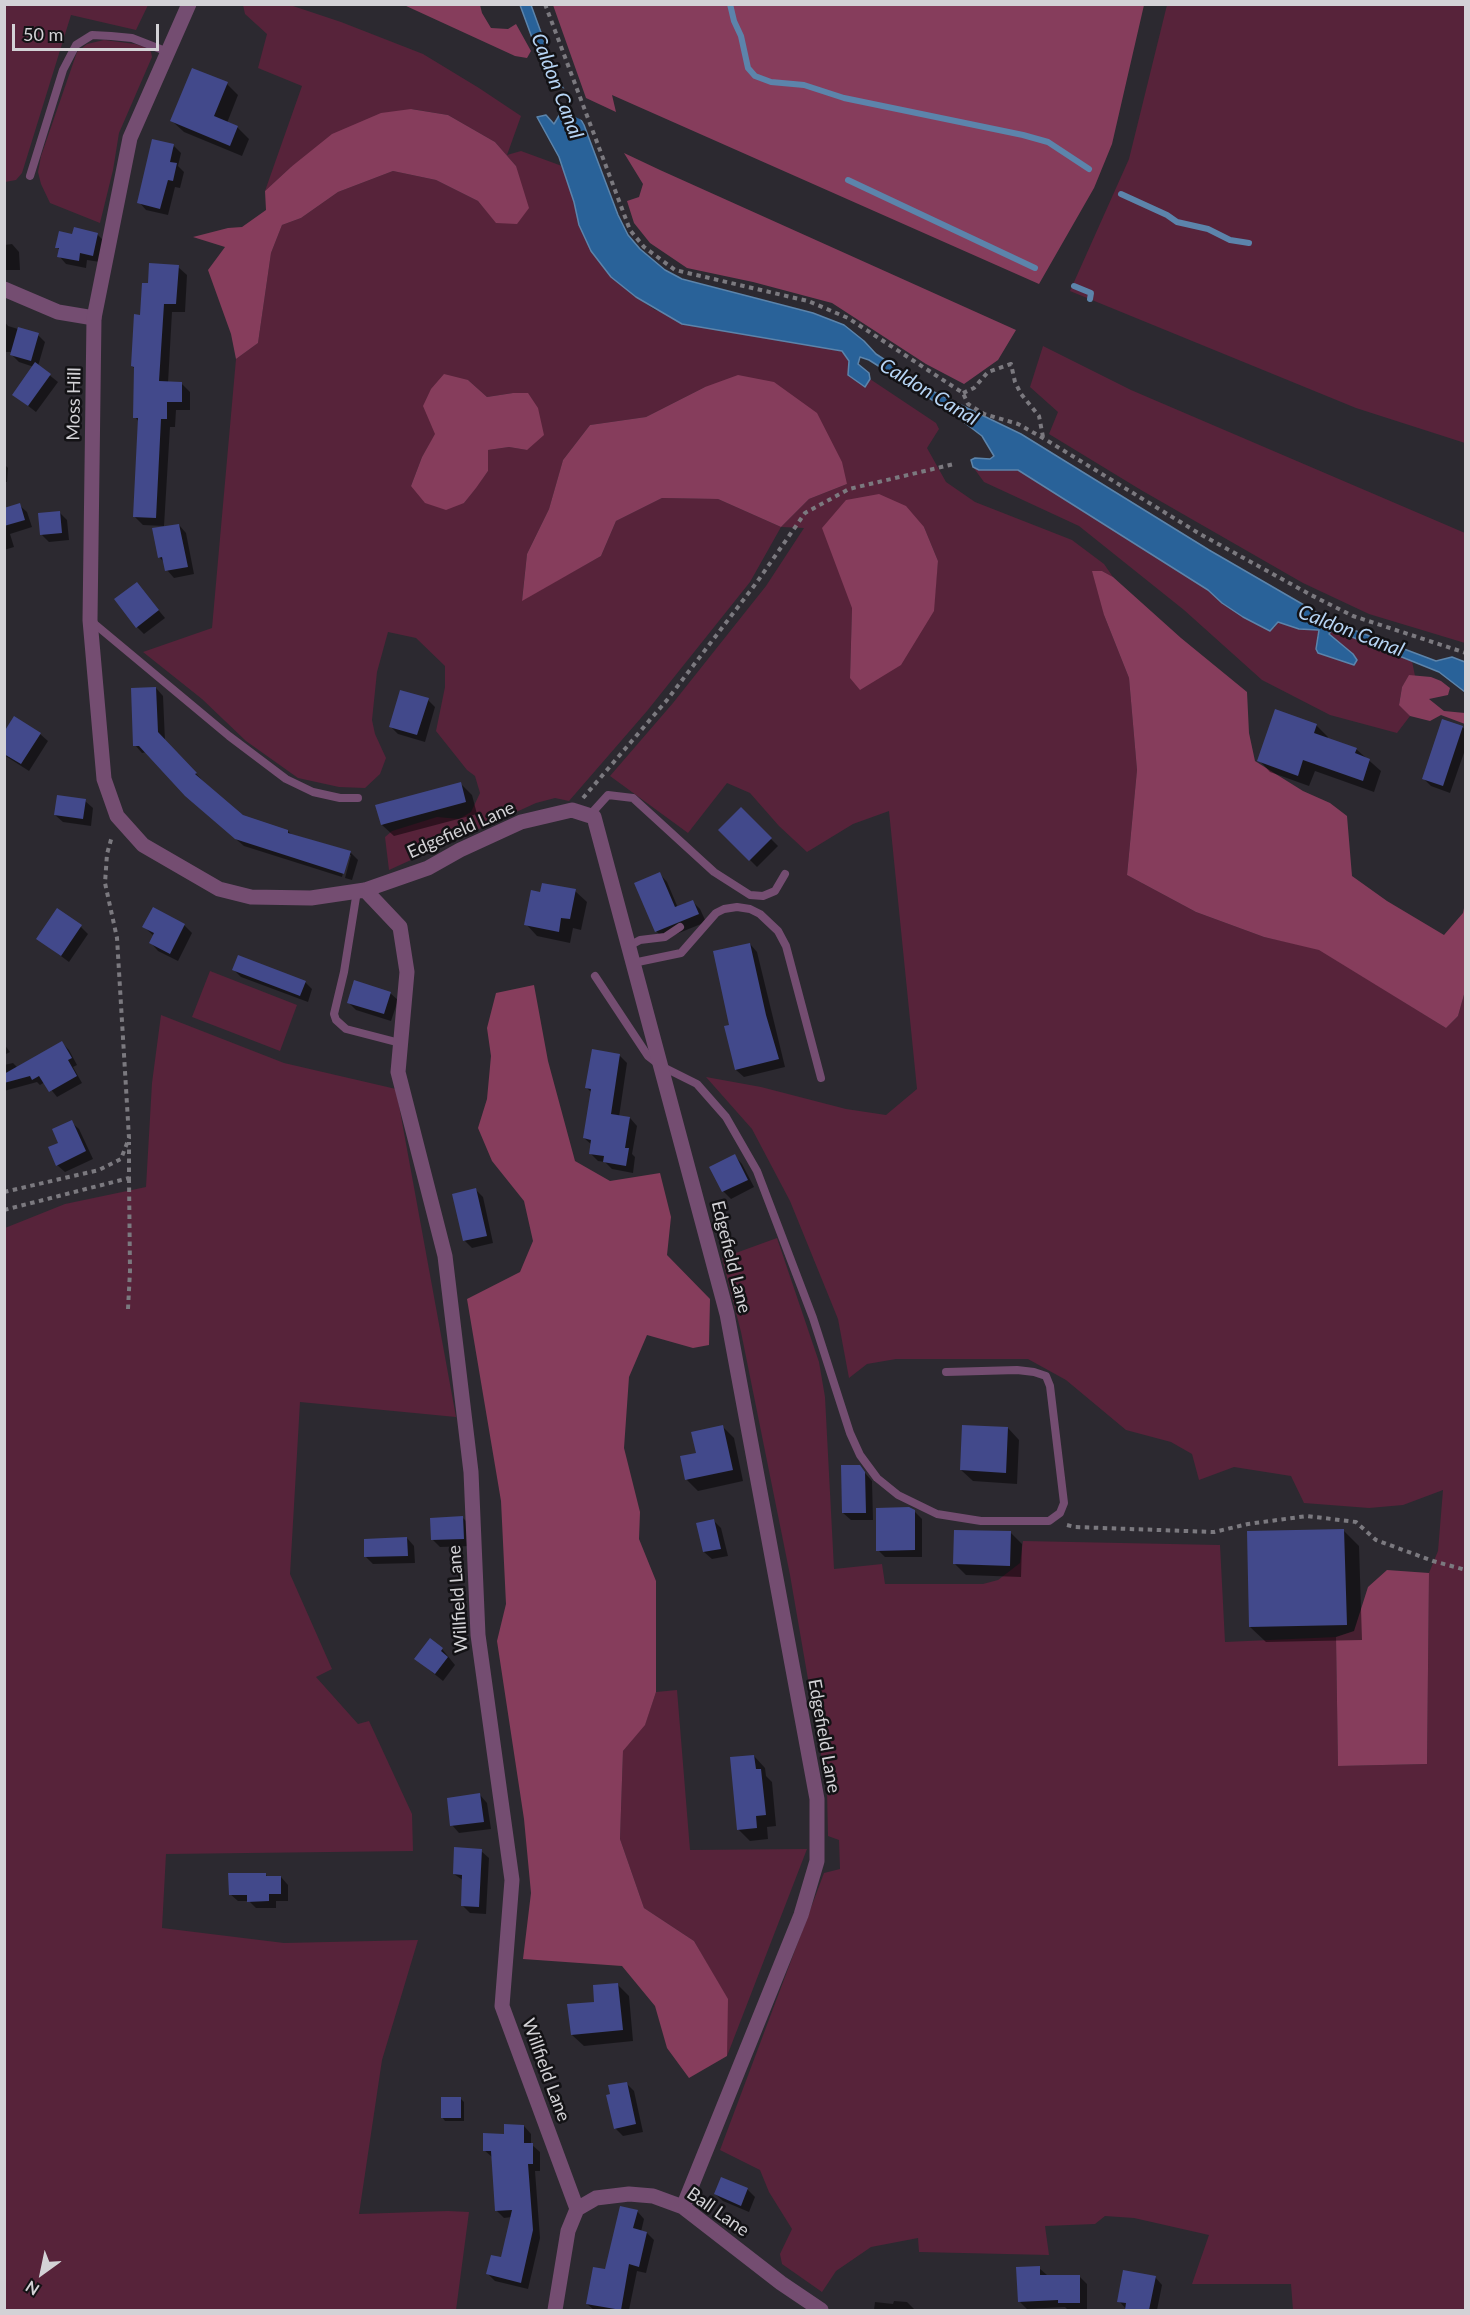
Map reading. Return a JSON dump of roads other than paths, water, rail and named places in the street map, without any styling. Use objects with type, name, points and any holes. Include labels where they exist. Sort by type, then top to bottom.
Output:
[{"type":"street","name":"Moss Hill","points":[[117,816],[104,779],[90,620],[94,318],[130,138],[189,4]]},
{"type":"street","points":[[4,289],[58,312],[94,318]]},
{"type":"street","name":"Edgefield Lane","points":[[117,816],[143,845],[219,889],[250,897],[311,898],[361,890],[428,868],[460,850],[521,822],[572,810],[594,817],[727,1314],[817,1799],[817,1861],[801,1914],[683,2207]]},
{"type":"street","name":"Willfield Lane","points":[[361,890],[400,927],[407,972],[398,1072],[445,1256],[471,1472],[478,1635],[512,1880],[502,2006],[577,2209]]},
{"type":"street","name":"Ball Lane","points":[[577,2209],[596,2198],[629,2194],[653,2196],[683,2207],[781,2283],[821,2310]]},
{"type":"street","points":[[555,2310],[568,2231],[577,2209]]},
{"type":"lane","points":[[30,176],[63,70],[76,45],[92,35],[111,36],[132,38],[168,52]]},
{"type":"lane","points":[[90,620],[237,743],[286,779],[313,792],[340,798],[358,798]]},
{"type":"lane","points":[[589,816],[608,795],[633,798],[714,872],[750,895],[763,896],[775,891],[786,874]]},
{"type":"lane","points":[[361,890],[334,1014],[336,1020],[346,1029],[400,1042]]},
{"type":"lane","points":[[633,963],[681,953],[716,913],[724,909],[737,907],[750,909],[760,914],[778,931],[786,946],[821,1078]]},
{"type":"lane","points":[[629,946],[640,940],[664,937],[680,927]]},
{"type":"lane","points":[[595,976],[648,1056],[661,1066],[697,1084],[726,1117],[757,1171],[813,1318],[850,1433],[860,1455],[877,1478],[898,1495],[937,1514],[981,1521],[1049,1521],[1060,1513],[1064,1503],[1050,1386],[1046,1376],[1017,1370],[946,1372]]},
{"type":"water","name":"Caldon Canal","points":[[520,5],[531,5],[558,79],[584,125],[618,215],[628,235],[640,249],[665,270],[682,279],[813,313],[844,325],[876,354],[934,392],[1021,434],[1209,550],[1335,623],[1436,661],[1452,657],[1465,662],[1465,692],[1439,672],[1347,635],[1331,631],[1329,634],[1353,654],[1357,660],[1354,665],[1318,653],[1316,649],[1319,630],[1299,629],[1278,622],[1270,631],[1243,617],[1208,590],[1018,470],[979,470],[973,467],[971,460],[990,459],[994,456],[982,436],[948,410],[869,360],[860,357],[858,364],[869,373],[870,379],[865,387],[848,375],[849,361],[842,351],[682,324],[636,297],[611,277],[591,251],[579,225],[559,157],[537,117],[546,115],[554,124],[560,114]]},
{"type":"waterway","points":[[730,4],[741,36],[748,68],[755,76],[771,82],[804,85],[844,98],[1023,135],[1048,142],[1089,169]]},
{"type":"waterway","points":[[848,180],[1035,268]]},
{"type":"waterway","points":[[1121,194],[1177,222],[1208,229],[1230,240],[1249,243]]},
{"type":"waterway","points":[[1074,286],[1091,293],[1090,299]]}]
